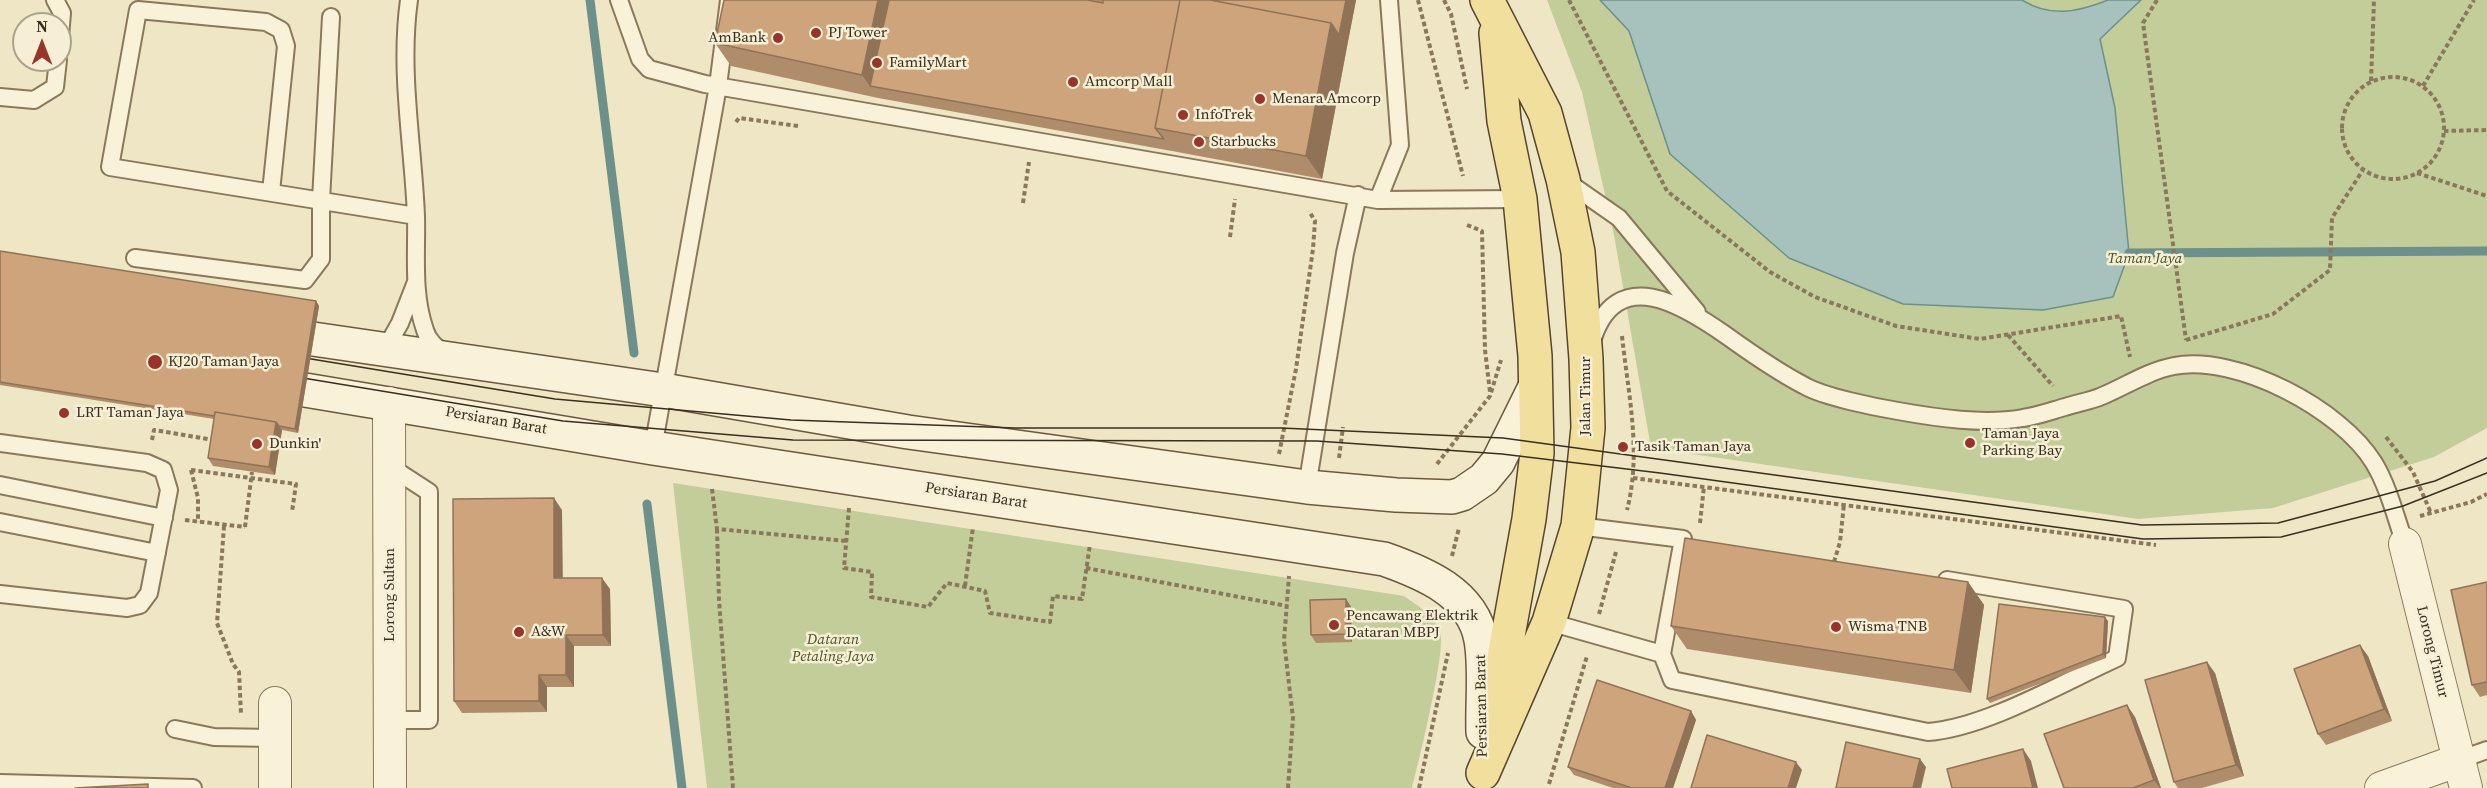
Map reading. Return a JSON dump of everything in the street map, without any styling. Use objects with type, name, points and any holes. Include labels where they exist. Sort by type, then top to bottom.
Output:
[{"type":"main road","name":"Jalan Timur","points":[[1481,781],[1549,622],[1578,526],[1588,428],[1586,359],[1578,252],[1563,179],[1545,112],[1491,8]]},
{"type":"main road","name":"Jalan Timur","points":[[1481,781],[1529,519],[1537,453],[1535,356],[1520,199],[1504,121],[1491,8]]},
{"type":"street","points":[[313,339],[663,390],[908,432],[1308,487],[1396,495],[1452,497],[1462,494],[1484,479],[1498,462],[1535,387]]},
{"type":"street","name":"Persiaran Barat","points":[[305,390],[653,448],[1384,560],[1430,578],[1458,597],[1471,614],[1481,640],[1481,781]]},
{"type":"street","name":"Lorong Sultan","points":[[389,403],[390,788]]},
{"type":"street","name":"Lorong Timur","points":[[2381,788],[2471,766],[2403,538]]},
{"type":"street","points":[[275,703],[275,788]]},
{"type":"lane","points":[[409,0],[404,37],[416,216],[416,281],[425,330],[434,345],[452,361]]},
{"type":"lane","points":[[620,0],[640,58],[649,69],[718,86],[1378,200],[1520,199]]},
{"type":"lane","points":[[653,448],[718,86],[729,0]]},
{"type":"lane","points":[[1378,200],[1400,145],[1389,0]]},
{"type":"lane","points":[[271,192],[286,46],[281,30],[266,22],[138,10],[110,166],[416,216]]},
{"type":"lane","points":[[135,258],[305,280],[321,259],[321,200],[331,17]]},
{"type":"lane","points":[[0,97],[34,100],[55,87],[57,72]]},
{"type":"lane","points":[[1563,179],[1620,218],[1701,317]]},
{"type":"lane","points":[[1308,487],[1346,254],[1358,195]]},
{"type":"lane","points":[[386,348],[400,323],[416,281]]},
{"type":"lane","points":[[1586,359],[1598,321],[1605,312],[1633,296],[1661,298],[1701,317],[1807,388],[1898,411],[1986,421],[2023,418],[2101,397],[2128,383],[2174,366],[2227,367],[2280,387],[2339,422],[2358,441],[2375,464],[2403,538]]},
{"type":"lane","points":[[0,443],[147,463],[163,470],[169,490],[149,593],[140,605],[127,608],[0,594]]},
{"type":"lane","points":[[0,485],[164,518]]},
{"type":"lane","points":[[0,522],[157,553]]},
{"type":"lane","points":[[1578,526],[1689,540],[1662,654],[1672,680],[1928,732],[1945,731],[1998,713],[2117,658],[2124,609],[1935,578]]},
{"type":"lane","points":[[1549,622],[1662,654]]},
{"type":"lane","points":[[175,729],[214,737],[275,738]]},
{"type":"lane","points":[[0,783],[194,788]]},
{"type":"path","points":[[1418,0],[1462,170],[1469,225]]},
{"type":"path","points":[[1569,0],[1667,191],[1734,245],[1779,277],[1815,297],[1896,326],[1980,339],[2121,316],[2130,360]]},
{"type":"path","points":[[2157,0],[2143,23],[2171,224],[2175,274],[2186,340],[2273,314],[2330,270],[2332,218],[2363,170]]},
{"type":"path","points":[[2371,81],[2374,0]]},
{"type":"path","points":[[2423,86],[2475,0]]},
{"type":"path","points":[[2389,77],[2406,78],[2423,86],[2435,98],[2443,114],[2444,131],[2440,148],[2431,163],[2417,173],[2399,178],[2380,177],[2363,170],[2351,157],[2343,141],[2342,123],[2346,106],[2356,91],[2371,81],[2389,77]]},
{"type":"path","points":[[733,124],[739,118],[808,128]]},
{"type":"path","points":[[2444,131],[2487,130]]},
{"type":"path","points":[[1023,203],[1032,140]]},
{"type":"path","points":[[1017,161],[1040,164]]},
{"type":"path","points":[[2417,173],[2487,196]]},
{"type":"path","points":[[1230,237],[1236,192]]},
{"type":"path","points":[[1279,454],[1296,369],[1313,249],[1315,221],[1303,205]]},
{"type":"path","points":[[1435,466],[1490,396],[1485,350],[1482,231],[1458,223]]},
{"type":"path","points":[[2007,334],[2053,386]]},
{"type":"path","points":[[1338,468],[1344,423]]},
{"type":"path","points":[[152,438],[154,430],[218,441]]},
{"type":"path","points":[[708,456],[717,529],[718,600],[733,788]]},
{"type":"path","points":[[191,470],[296,484],[292,512]]},
{"type":"path","points":[[164,518],[245,527],[252,472]]},
{"type":"path","points":[[1633,478],[2156,545]]},
{"type":"path","points":[[1689,540],[1704,486]]},
{"type":"path","points":[[2403,538],[2415,528],[2412,518],[2471,502],[2487,494]]},
{"type":"path","points":[[965,586],[977,496]]},
{"type":"path","points":[[850,498],[844,568],[872,572],[871,597],[928,607],[947,583],[985,591],[990,614],[1050,622],[1053,596],[1082,599],[1091,536]]},
{"type":"path","points":[[1834,562],[1840,542],[1844,504]]},
{"type":"path","points":[[1451,562],[1460,522]]},
{"type":"path","points":[[224,526],[217,623],[233,664]]},
{"type":"path","points":[[717,529],[847,541]]},
{"type":"path","points":[[1288,788],[1293,718],[1284,641],[1293,545]]},
{"type":"path","points":[[1086,568],[1287,606]]},
{"type":"path","points":[[1419,788],[1449,657],[1448,648]]},
{"type":"green space","name":"Taman Jaya","points":[[1547,0],[2487,0],[2487,428],[2434,457],[2273,508],[2138,519],[1651,448],[1614,235],[1582,92]]},
{"type":"green space","name":"Dataran Petaling Jaya","points":[[673,483],[1404,596],[1425,611],[1434,621],[1440,632],[1441,642],[1431,707],[1412,788],[707,788]]},
{"type":"water","points":[[1600,0],[2022,0],[2043,9],[2065,11],[2086,8],[2108,0],[2141,0],[2100,39],[2115,108],[2129,253],[2113,297],[2043,310],[1903,304],[1789,258],[1670,154],[1629,31]]},
{"type":"building","name":"PJ Tower","points":[[724,0],[878,0],[862,75],[715,43]]},
{"type":"building","points":[[889,0],[1087,0],[1103,3],[1103,0],[1180,0],[1155,128],[1164,139],[870,86]]},
{"type":"building","name":"Menara Amcorp","points":[[1180,0],[1210,0],[1331,23],[1306,156],[1155,128]]},
{"type":"building","points":[[1210,0],[1346,0],[1339,35],[1331,23]]},
{"type":"building","name":"KJ20 Taman Jaya","points":[[0,251],[316,301],[295,429],[279,426],[276,422],[215,412],[214,416],[0,382]]},
{"type":"building","points":[[215,412],[276,422],[269,467],[208,458]]},
{"type":"building","points":[[554,498],[554,578],[602,578],[603,635],[566,635],[566,675],[539,675],[539,701],[454,701],[453,499]]},
{"type":"building","name":"Wisma TNB","points":[[1685,538],[1968,582],[1954,670],[1671,626]]},
{"type":"building","points":[[2487,582],[2487,682],[2472,685],[2451,590]]},
{"type":"building","name":"Pencawang Elektrik Dataran MBPJ","points":[[1346,599],[1346,634],[1311,635],[1310,600]]},
{"type":"building","points":[[1999,604],[2105,617],[2103,654],[1987,699]]},
{"type":"building","points":[[2360,645],[2384,709],[2318,734],[2294,669]]},
{"type":"building","points":[[2207,662],[2236,765],[2174,782],[2145,680]]},
{"type":"building","points":[[1597,680],[1691,711],[1665,788],[1632,788],[1568,767]]},
{"type":"building","points":[[2127,705],[2154,780],[2133,788],[2064,788],[2044,734]]},
{"type":"building","points":[[1707,735],[1796,762],[1788,788],[1691,788]]},
{"type":"building","points":[[1846,742],[1920,759],[1913,788],[1836,788]]},
{"type":"building","points":[[2023,749],[2033,788],[1952,788],[1947,769]]},
{"type":"building","points":[[148,784],[148,788],[75,788]]},
{"type":"waterway","points":[[590,0],[634,353]]},
{"type":"waterway","points":[[2129,253],[2487,251]]},
{"type":"waterway","points":[[647,504],[682,788]]},
{"type":"tram line","points":[[293,356],[555,399],[791,420],[1015,428],[1281,428],[1503,438],[2142,525],[2278,523],[2435,481],[2487,458]]},
{"type":"tram line","points":[[291,376],[563,421],[793,440],[1317,441],[1502,454],[1660,473],[2143,539],[2281,537],[2403,506],[2487,473]]},
{"type":"place","name":"PJ Tower","points":[[816,33]]},
{"type":"place","name":"AmBank","points":[[778,38]]},
{"type":"place","name":"FamilyMart","points":[[877,63]]},
{"type":"place","name":"Amcorp Mall","points":[[1073,82]]},
{"type":"place","name":"Menara Amcorp","points":[[1260,99]]},
{"type":"place","name":"InfoTrek","points":[[1183,115]]},
{"type":"place","name":"Starbucks","points":[[1199,142]]},
{"type":"place","name":"KJ20 Taman Jaya","points":[[155,362]]},
{"type":"place","name":"LRT Taman Jaya","points":[[64,413]]},
{"type":"place","name":"Taman Jaya Parking Bay","points":[[1970,443]]},
{"type":"place","name":"Dunkin'","points":[[257,444]]},
{"type":"place","name":"Tasik Taman Jaya","points":[[1623,447]]},
{"type":"place","name":"Pencawang Elektrik Dataran MBPJ","points":[[1334,625]]},
{"type":"place","name":"Wisma TNB","points":[[1836,627]]},
{"type":"place","name":"A&W","points":[[519,632]]}]
